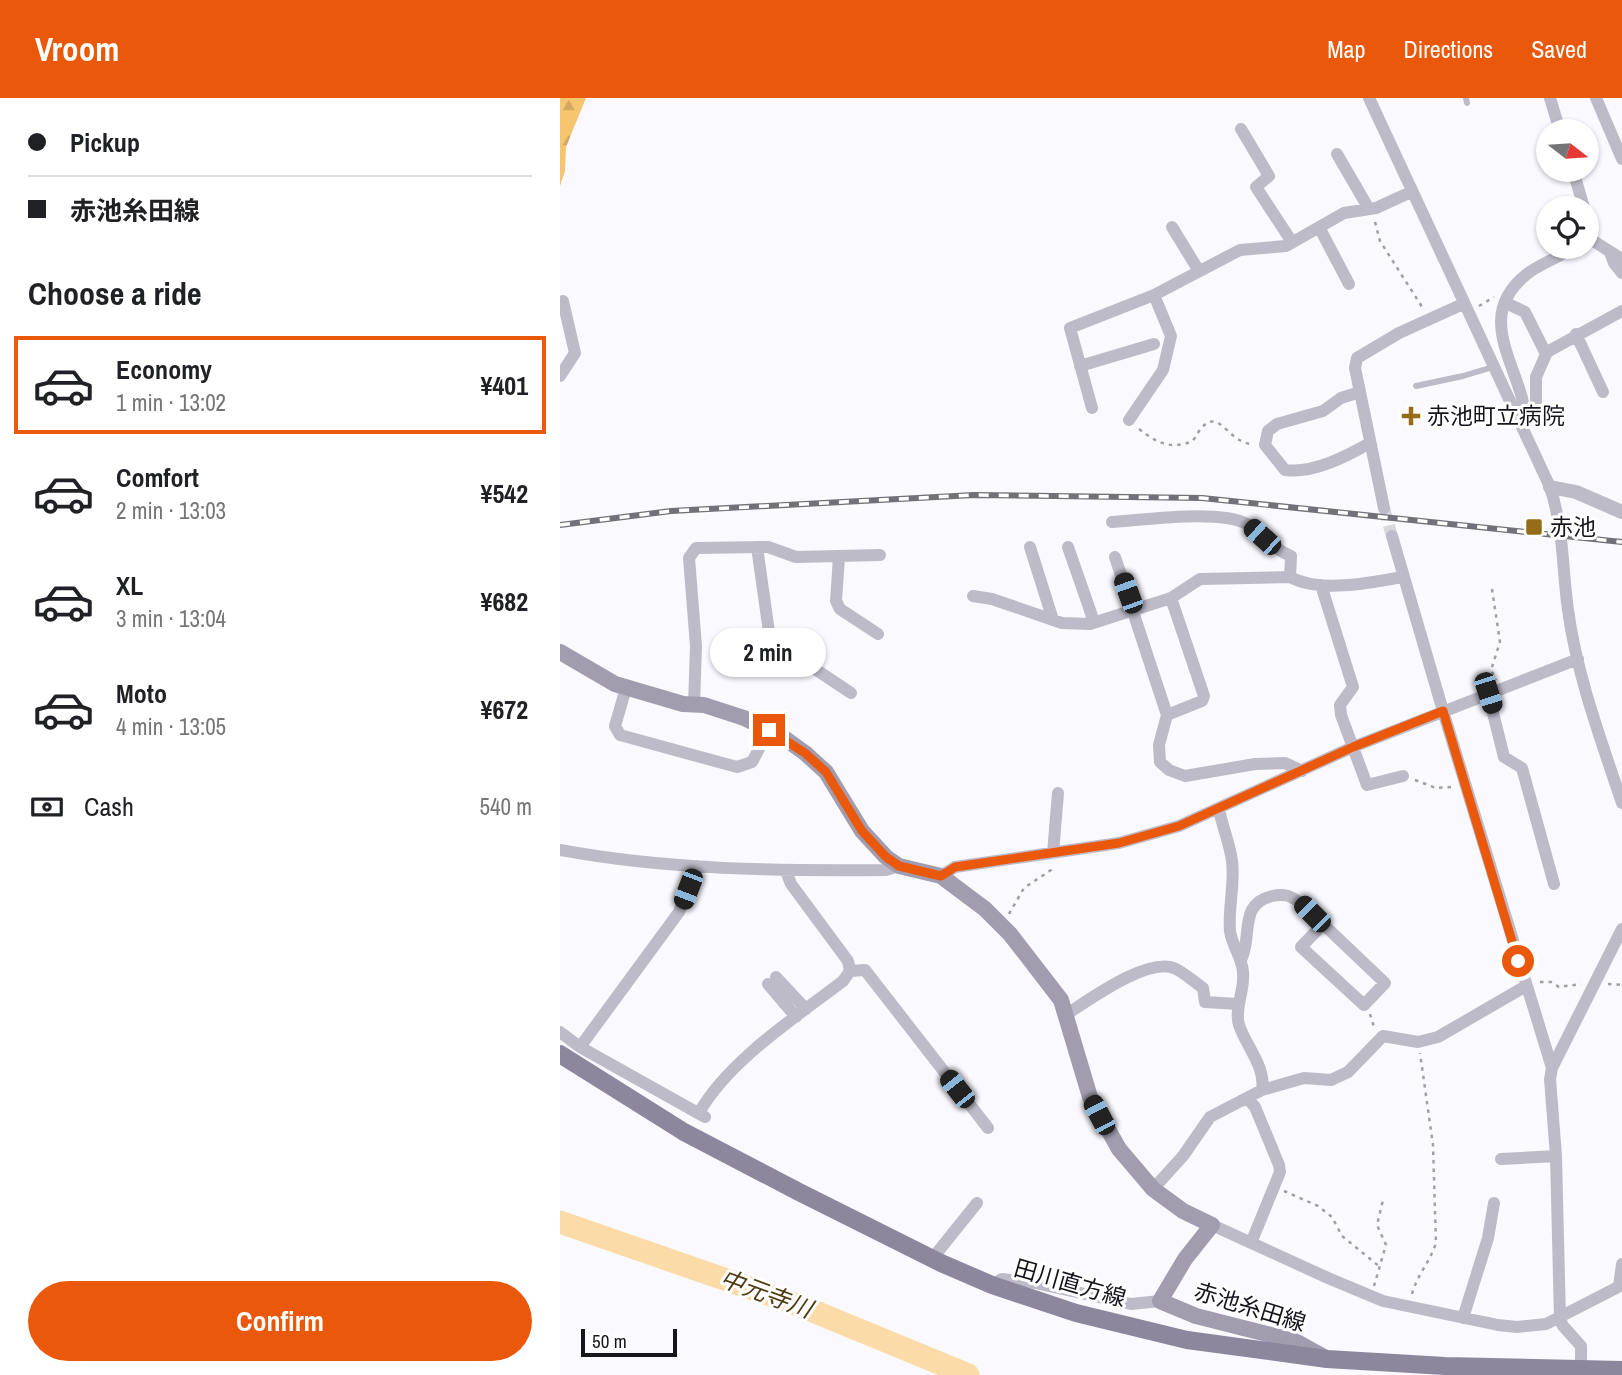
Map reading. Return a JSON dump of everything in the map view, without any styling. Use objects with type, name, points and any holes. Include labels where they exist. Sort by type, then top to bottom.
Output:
[{"type":"main road","points":[[560,652],[615,684],[683,704],[704,705],[744,718],[769,730],[805,753],[826,772],[862,831],[886,857],[899,866],[941,876],[985,909],[1061,1000],[1090,1097],[1119,1149],[1153,1189],[1183,1211],[1212,1225]]},
{"type":"main road","name":"田川直方線","points":[[560,1054],[684,1132],[932,1259],[992,1285],[1076,1313],[1187,1340],[1327,1359],[1445,1371],[1622,1370]]},
{"type":"main road","name":"赤池糸田線","points":[[1212,1225],[1185,1259],[1160,1301],[1196,1315],[1295,1341],[1327,1359]]},
{"type":"street","points":[[1369,98],[1465,308],[1525,427],[1550,487],[1559,514],[1568,611],[1578,659],[1598,733],[1622,803]]},
{"type":"street","points":[[1550,98],[1556,119]]},
{"type":"street","points":[[1596,98],[1622,159]]},
{"type":"street","points":[[1241,129],[1269,176],[1256,187],[1292,242]]},
{"type":"street","points":[[1337,154],[1369,209]]},
{"type":"street","points":[[1092,408],[1070,328],[1154,295],[1240,250],[1286,246],[1345,213],[1369,209],[1411,192]]},
{"type":"street","points":[[1172,227],[1199,271]]},
{"type":"street","points":[[1319,227],[1349,284]]},
{"type":"street","points":[[1599,245],[1622,259]]},
{"type":"street","points":[[1609,251],[1622,273]]},
{"type":"street","points":[[1525,427],[1522,400],[1501,337],[1502,299],[1527,274],[1553,259]]},
{"type":"street","points":[[1129,420],[1163,370],[1171,336],[1154,295]]},
{"type":"street","points":[[1502,299],[1525,312],[1546,354]]},
{"type":"street","points":[[560,376],[575,352],[563,301]]},
{"type":"street","points":[[1384,508],[1355,368],[1357,358],[1399,333],[1430,319],[1465,308]]},
{"type":"street","points":[[1525,427],[1536,417],[1535,377],[1546,354],[1576,334],[1622,311]]},
{"type":"street","points":[[1576,334],[1603,392]]},
{"type":"street","points":[[1080,366],[1154,344]]},
{"type":"street","points":[[1360,392],[1341,398],[1323,411],[1277,424],[1268,431],[1265,442],[1285,470],[1294,472],[1330,463],[1370,443]]},
{"type":"street","points":[[1550,487],[1576,492],[1622,512]]},
{"type":"street","points":[[1112,522],[1211,515],[1247,524],[1278,551],[1291,556],[1290,577]]},
{"type":"street","points":[[1392,536],[1402,577],[1552,1068]]},
{"type":"street","points":[[757,547],[770,639],[851,693]]},
{"type":"street","points":[[694,705],[696,646],[689,558],[696,548],[768,547],[796,558],[880,555]]},
{"type":"street","points":[[1030,547],[1053,621]]},
{"type":"street","points":[[1068,547],[1092,616],[1090,624]]},
{"type":"street","points":[[839,557],[836,601],[840,609],[878,634]]},
{"type":"street","points":[[1115,557],[1167,715],[1159,745],[1160,762],[1169,770],[1185,776],[1255,764],[1285,763],[1302,771]]},
{"type":"street","points":[[973,596],[992,599],[1062,624],[1090,624],[1171,598],[1200,579],[1290,577],[1300,583],[1321,585],[1378,582],[1402,577]]},
{"type":"street","points":[[1321,585],[1353,687],[1340,705],[1341,715],[1367,785],[1403,776]]},
{"type":"street","points":[[1167,715],[1202,701],[1205,696],[1171,598]]},
{"type":"street","points":[[941,876],[955,867],[1119,843],[1179,826],[1353,747],[1578,659]]},
{"type":"street","points":[[626,688],[615,726],[620,735],[737,767],[752,762],[769,730]]},
{"type":"street","points":[[1493,690],[1504,757],[1522,768],[1554,884]]},
{"type":"street","points":[[1053,853],[1058,793]]},
{"type":"street","points":[[1219,809],[1232,861],[1230,934],[1241,960],[1243,993],[1238,1004],[1238,1023],[1259,1066],[1264,1082],[1262,1090]]},
{"type":"street","points":[[560,850],[620,861],[786,871],[886,870],[899,866]]},
{"type":"street","points":[[580,1048],[679,912],[697,866]]},
{"type":"street","points":[[560,1032],[580,1048],[702,1115],[705,1102],[748,1053],[843,981],[850,971],[848,961],[791,884],[786,871]]},
{"type":"street","points":[[1241,960],[1247,948],[1247,924],[1252,909],[1261,899],[1281,894],[1289,895],[1302,904],[1323,924],[1385,984],[1364,1005],[1301,947],[1323,924]]},
{"type":"street","points":[[1581,1369],[1581,1346],[1560,1319],[1556,1156],[1550,1079],[1552,1068],[1622,929]]},
{"type":"street","points":[[1067,1014],[1123,978],[1156,968],[1174,968],[1203,988],[1205,1002],[1238,1004]]},
{"type":"street","points":[[850,971],[865,971],[988,1128]]},
{"type":"street","points":[[772,981],[801,1013]]},
{"type":"street","points":[[1153,1189],[1183,1156],[1210,1117],[1222,1109],[1248,1099],[1262,1090],[1304,1079],[1331,1080],[1348,1072],[1383,1036],[1418,1042],[1438,1037],[1526,986]]},
{"type":"street","points":[[1248,1099],[1255,1107],[1279,1165],[1275,1188],[1251,1243]]},
{"type":"street","points":[[1500,1158],[1556,1156]]},
{"type":"street","points":[[932,1259],[977,1203]]},
{"type":"street","points":[[1463,1318],[1488,1238],[1494,1203]]},
{"type":"street","points":[[1212,1225],[1371,1296],[1410,1307],[1517,1327],[1546,1324],[1560,1319],[1620,1286],[1622,1264]]},
{"type":"street","points":[[992,1285],[1002,1279],[1035,1283],[1131,1304],[1160,1301]]},
{"type":"lane","points":[[1416,386],[1493,367]]},
{"type":"path","points":[[1369,209],[1380,241],[1430,319]]},
{"type":"path","points":[[1465,308],[1502,299]]},
{"type":"path","points":[[1129,420],[1156,443],[1166,446],[1194,442],[1201,428],[1213,422],[1219,422],[1239,440],[1248,444],[1265,442]]},
{"type":"path","points":[[1492,589],[1500,642],[1491,670],[1493,690]]},
{"type":"path","points":[[1403,776],[1436,788],[1466,789]]},
{"type":"path","points":[[1001,925],[1024,888],[1051,870],[1053,853]]},
{"type":"path","points":[[1526,986],[1551,982],[1559,986],[1596,982]]},
{"type":"path","points":[[1364,1005],[1372,1017],[1373,1045]]},
{"type":"path","points":[[1410,1307],[1416,1278],[1431,1258],[1436,1243],[1433,1145],[1418,1042]]},
{"type":"path","points":[[1275,1188],[1318,1206],[1332,1217],[1342,1236],[1380,1267]]},
{"type":"path","points":[[1371,1296],[1386,1245],[1377,1225],[1383,1199]]},
{"type":"green space","points":[[560,98],[586,98],[566,147],[565,171],[560,186]]},
{"type":"waterway","name":"中元寺川","points":[[560,1222],[796,1304],[968,1375]]},
{"type":"tunnel","points":[[1384,508],[1392,536]]},
{"type":"railway","points":[[560,525],[671,511],[974,495],[1202,498],[1622,542]]},
{"type":"place","name":"赤池町立病院","points":[[1411,416]]},
{"type":"place","name":"赤池","points":[[1534,527]]},
{"type":"route","points":[[769,730],[805,753],[826,772],[862,831],[886,857],[899,866],[941,876],[955,867],[1119,843],[1179,826],[1353,747],[1443,711],[1518,961]]}]
